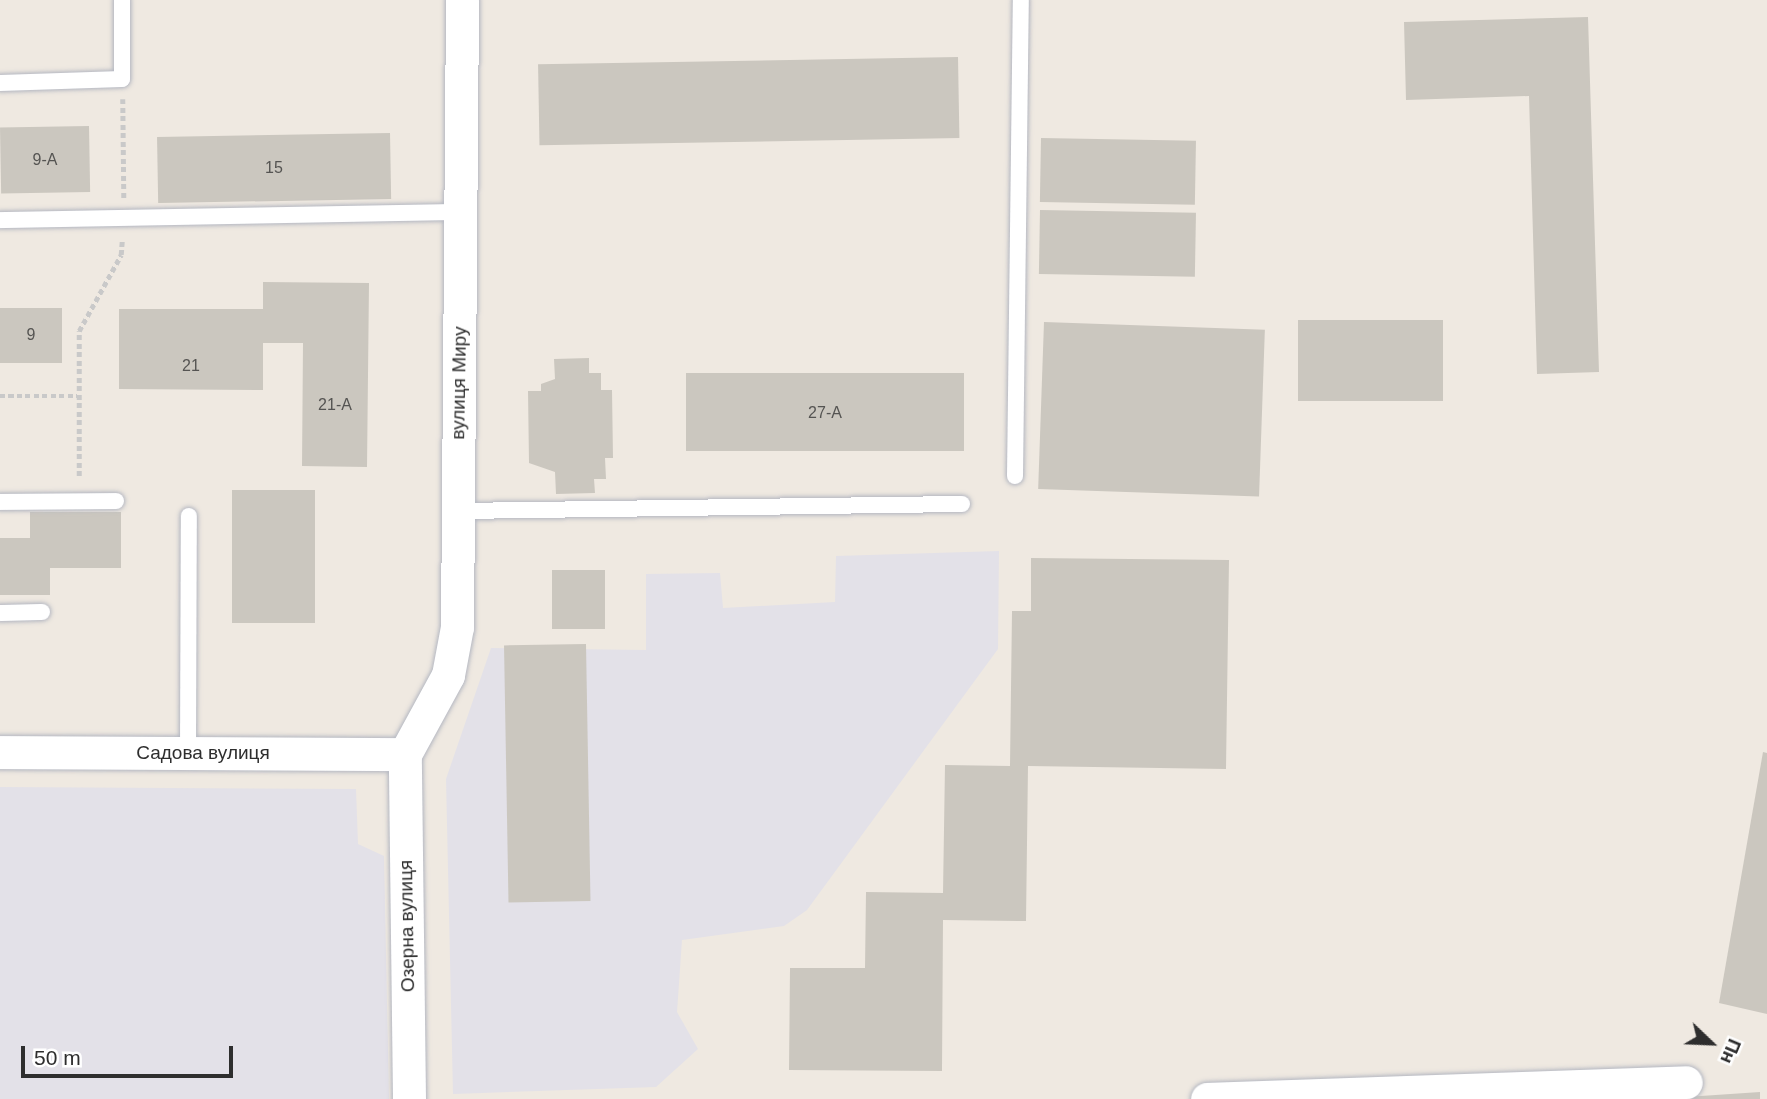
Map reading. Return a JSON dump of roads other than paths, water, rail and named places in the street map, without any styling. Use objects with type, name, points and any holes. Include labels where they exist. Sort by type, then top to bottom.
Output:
[{"type":"street","name":"вулиця Миру","points":[[405,754],[447,674],[457,627],[462,0]]},
{"type":"street","name":"Садова вулиця","points":[[0,752],[405,754]]},
{"type":"street","name":"Озерна вулиця","points":[[405,754],[410,1099]]},
{"type":"street","points":[[1207,1099],[1686,1082]]},
{"type":"lane","points":[[0,83],[122,79],[122,0]]},
{"type":"lane","points":[[1015,476],[1021,0]]},
{"type":"lane","points":[[0,220],[461,212]]},
{"type":"lane","points":[[0,502],[116,501]]},
{"type":"lane","points":[[458,511],[962,504]]},
{"type":"lane","points":[[188,753],[189,516]]},
{"type":"lane","points":[[0,613],[42,612]]}]
